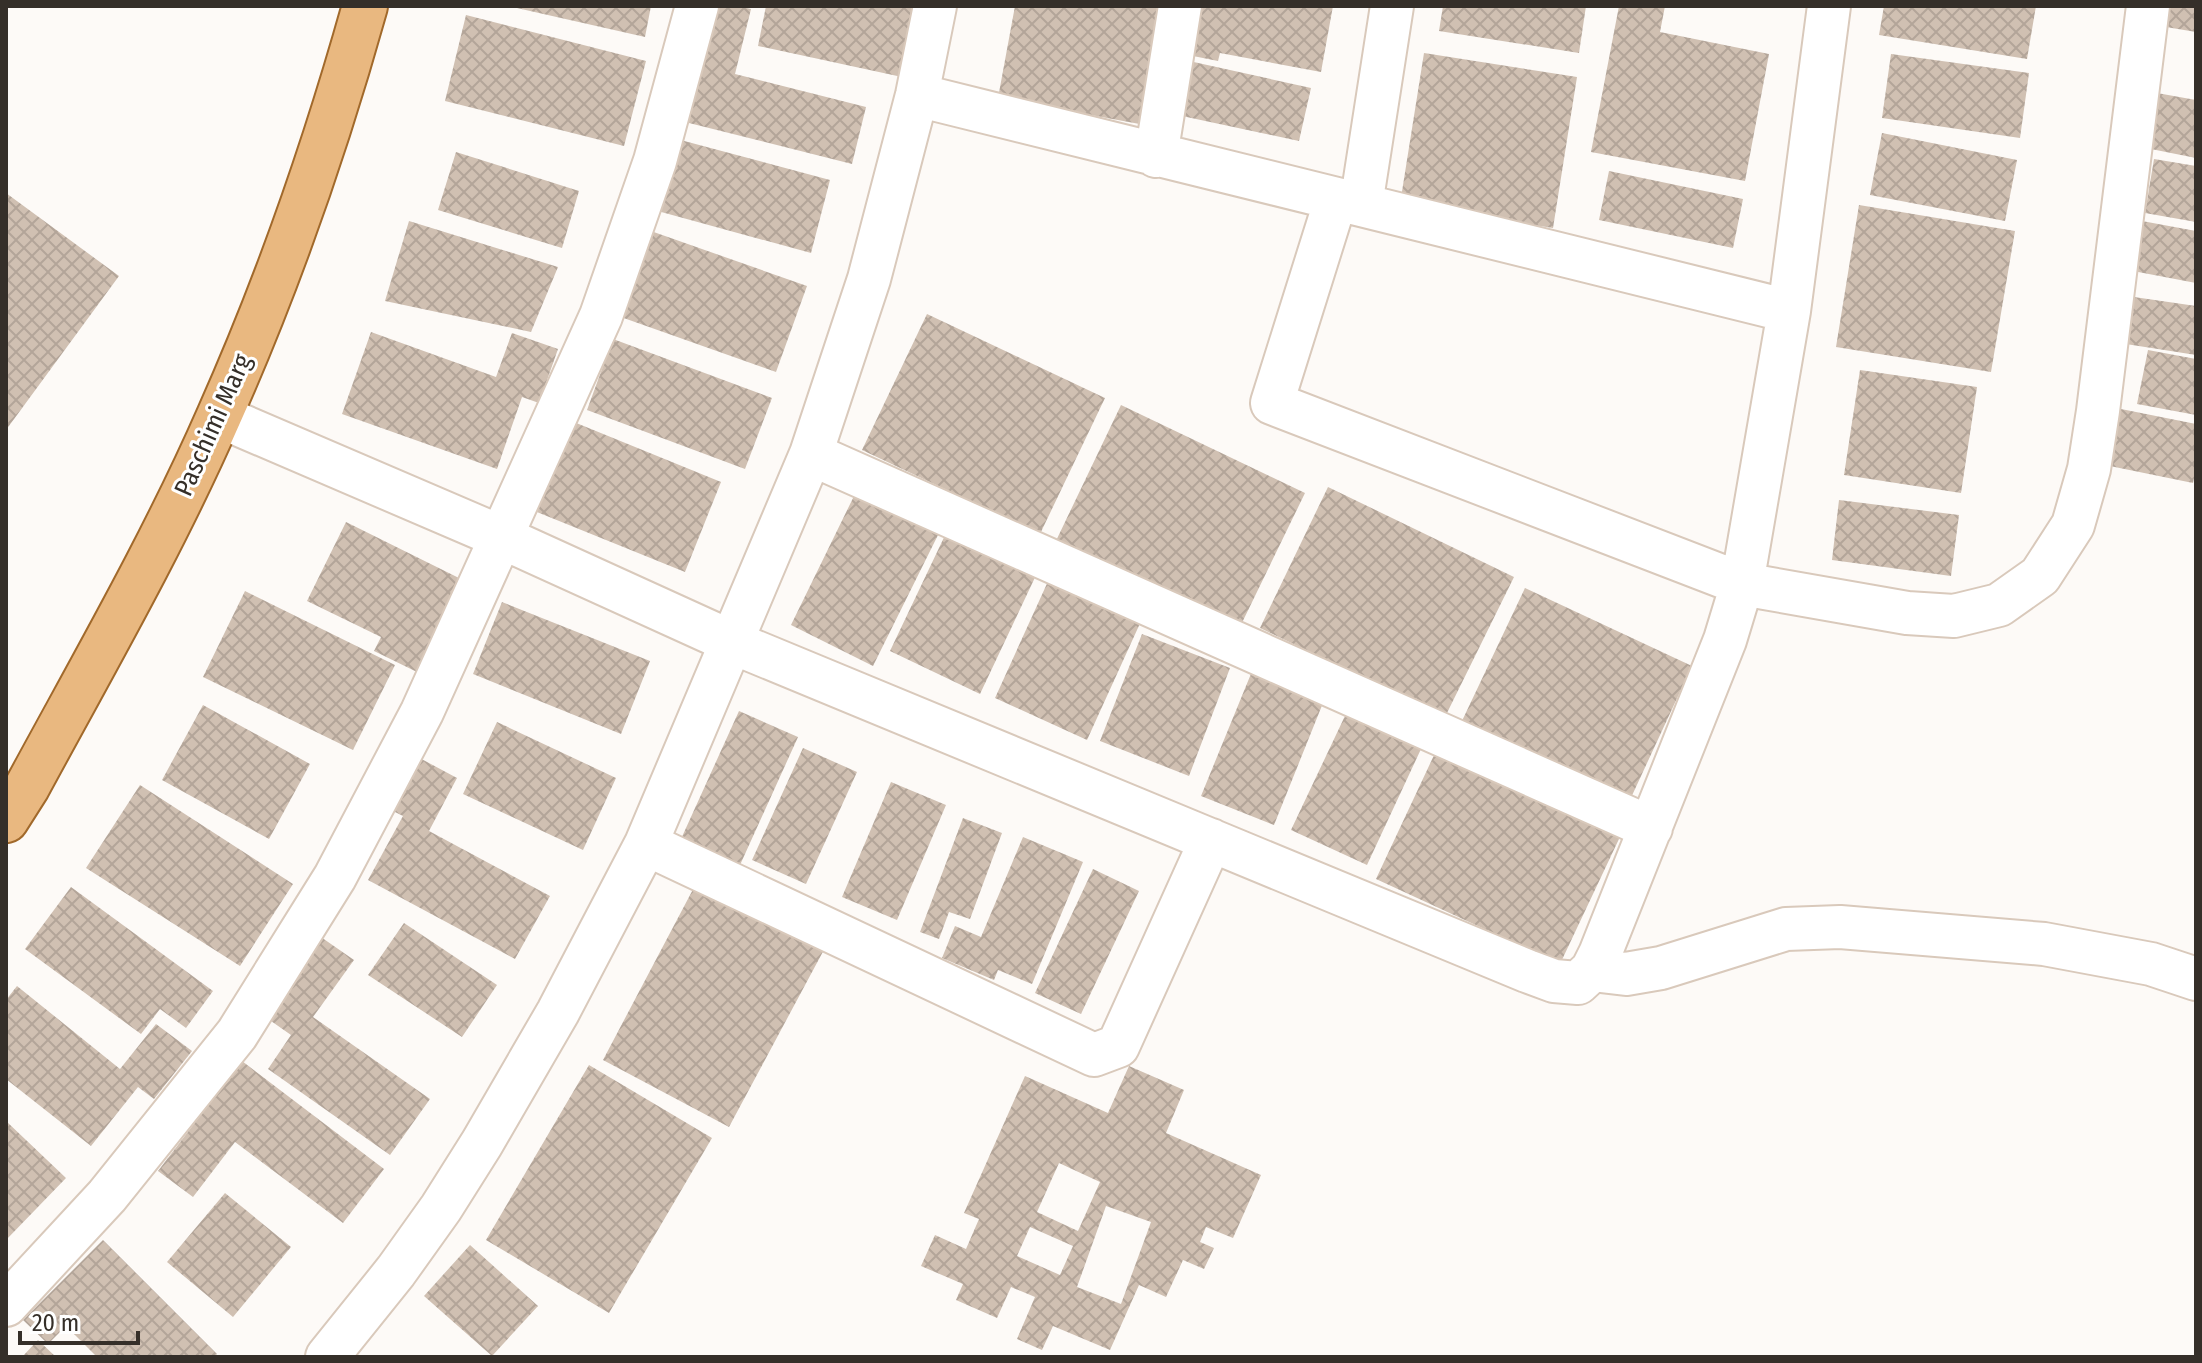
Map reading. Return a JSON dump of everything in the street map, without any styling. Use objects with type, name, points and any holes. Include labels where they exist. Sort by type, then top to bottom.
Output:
[{"type":"main road","name":"Paschimi Marg","points":[[13,793],[160,542],[219,416],[276,278],[346,75],[365,6]]},
{"type":"street","points":[[6,1305],[107,1196],[237,1034],[335,877],[422,712],[601,316],[655,161],[697,6]]},
{"type":"street","points":[[327,1357],[396,1271],[482,1143],[558,1012],[646,844],[734,643],[811,454],[869,279],[917,95],[935,6]]},
{"type":"street","points":[[1156,156],[1180,6]]},
{"type":"street","points":[[1392,6],[1349,202],[1272,403],[1742,584],[1907,613],[1954,616],[1999,605],[2040,576],[2073,525],[2089,469],[2148,6]]},
{"type":"street","points":[[219,416],[501,537],[734,643],[1554,981],[1578,983],[1592,970],[1600,954],[1725,640],[1742,584],[1789,311],[1829,6]]},
{"type":"street","points":[[917,95],[1789,311]]},
{"type":"street","points":[[811,454],[1651,828]]},
{"type":"street","points":[[646,844],[1094,1055],[1118,1046],[1211,840]]},
{"type":"street","points":[[1592,970],[1626,974],[1661,968],[1786,929],[1840,927],[2044,944],[2137,961],[2196,979]]},
{"type":"building","points":[[508,6],[651,6],[645,37]]},
{"type":"building","points":[[706,6],[751,9],[735,74],[866,107],[852,164],[677,120]]},
{"type":"building","points":[[766,6],[917,6],[902,77],[758,46]]},
{"type":"building","points":[[1015,6],[1167,6],[1145,125],[998,98]]},
{"type":"building","points":[[1187,6],[1333,6],[1321,72],[1220,53],[1218,61],[1178,53]]},
{"type":"building","points":[[1443,6],[1586,6],[1579,53],[1439,31]]},
{"type":"building","points":[[1619,6],[1665,6],[1660,32],[1769,54],[1745,181],[1591,152]]},
{"type":"building","points":[[1884,6],[2036,6],[2027,59],[1879,35]]},
{"type":"building","points":[[2163,6],[2196,6],[2196,32],[2160,26]]},
{"type":"building","points":[[466,15],[646,61],[624,146],[445,101]]},
{"type":"building","points":[[1424,53],[1577,77],[1553,228],[1400,204]]},
{"type":"building","points":[[1891,54],[2029,73],[2020,138],[1882,118]]},
{"type":"building","points":[[1180,59],[1311,88],[1299,141],[1168,113]]},
{"type":"building","points":[[2157,93],[2196,100],[2196,158],[2146,148]]},
{"type":"building","points":[[1882,133],[2017,160],[2005,221],[1870,195]]},
{"type":"building","points":[[673,138],[830,180],[811,253],[654,210]]},
{"type":"building","points":[[456,152],[579,191],[562,248],[438,210]]},
{"type":"building","points":[[2154,159],[2196,166],[2196,222],[2145,213]]},
{"type":"building","points":[[1609,171],[1743,199],[1733,248],[1599,220]]},
{"type":"building","points":[[6,193],[119,276],[6,430]]},
{"type":"building","points":[[1859,205],[2015,231],[1991,372],[1836,347]]},
{"type":"building","points":[[409,221],[558,267],[531,332],[385,301]]},
{"type":"building","points":[[2142,221],[2196,231],[2196,283],[2133,271]]},
{"type":"building","points":[[648,230],[807,286],[776,372],[618,316]]},
{"type":"building","points":[[2134,297],[2196,306],[2196,355],[2126,344]]},
{"type":"building","points":[[927,314],[1105,398],[1040,534],[862,450]]},
{"type":"building","points":[[371,332],[496,377],[512,333],[558,349],[539,403],[522,397],[497,469],[342,414]]},
{"type":"building","points":[[613,339],[772,398],[745,469],[587,410]]},
{"type":"building","points":[[2148,350],[2196,359],[2196,415],[2137,404]]},
{"type":"building","points":[[1860,370],[1977,387],[1961,493],[1844,475]]},
{"type":"building","points":[[1121,405],[1305,493],[1237,633],[1054,545]]},
{"type":"building","points":[[2116,408],[2196,424],[2193,483],[2105,465]]},
{"type":"building","points":[[564,418],[721,482],[685,572],[527,508]]},
{"type":"building","points":[[1328,487],[1514,577],[1445,717],[1260,628]]},
{"type":"building","points":[[855,494],[938,535],[873,666],[791,625]]},
{"type":"building","points":[[1839,500],[1959,515],[1951,576],[1832,560]]},
{"type":"building","points":[[346,522],[463,580],[417,672],[374,651],[381,637],[307,601]]},
{"type":"building","points":[[948,529],[1038,571],[980,694],[890,651]]},
{"type":"building","points":[[1055,566],[1147,608],[1087,740],[995,698]]},
{"type":"building","points":[[1525,588],[1692,666],[1629,802],[1461,723]]},
{"type":"building","points":[[245,591],[395,665],[353,750],[203,677]]},
{"type":"building","points":[[502,602],[650,661],[621,734],[473,674]]},
{"type":"building","points":[[1142,634],[1230,668],[1189,776],[1100,741]]},
{"type":"building","points":[[1255,664],[1327,693],[1274,825],[1201,796]]},
{"type":"building","points":[[1353,699],[1428,734],[1367,865],[1291,830]]},
{"type":"building","points":[[203,705],[310,764],[269,839],[162,780]]},
{"type":"building","points":[[739,711],[798,737],[740,865],[681,839]]},
{"type":"building","points":[[497,722],[616,778],[583,850],[463,794]]},
{"type":"building","points":[[1443,736],[1627,822],[1560,964],[1376,879]]},
{"type":"building","points":[[803,748],[857,772],[806,884],[752,860]]},
{"type":"building","points":[[414,755],[457,778],[429,831],[550,896],[515,959],[368,880],[403,816],[385,807]]},
{"type":"building","points":[[891,782],[946,805],[897,920],[842,897]]},
{"type":"building","points":[[140,785],[293,884],[240,966],[86,868]]},
{"type":"building","points":[[963,818],[1002,833],[970,919],[949,912],[939,939],[920,932]]},
{"type":"building","points":[[1023,837],[1083,862],[1032,984],[998,970],[994,980],[942,958],[955,926],[981,937]]},
{"type":"building","points":[[1093,869],[1139,891],[1081,1014],[1035,993]]},
{"type":"building","points":[[699,878],[826,946],[729,1127],[603,1060]]},
{"type":"building","points":[[71,887],[213,991],[186,1028],[160,1009],[141,1034],[25,949]]},
{"type":"building","points":[[404,923],[497,985],[462,1037],[368,975]]},
{"type":"building","points":[[318,935],[354,960],[313,1017],[430,1099],[390,1155],[268,1069],[291,1035],[261,1014]]},
{"type":"building","points":[[17,986],[120,1069],[156,1024],[192,1051],[154,1099],[138,1087],[91,1146],[6,1079],[6,1000]]},
{"type":"building","points":[[242,1061],[384,1169],[343,1223],[235,1142],[193,1197],[158,1171]]},
{"type":"building","points":[[589,1065],[712,1138],[609,1313],[486,1240]]},
{"type":"building","points":[[1129,1066],[1184,1090],[1166,1133],[1261,1175],[1233,1238],[1206,1227],[1200,1242],[1214,1248],[1204,1269],[1183,1260],[1166,1297],[1139,1285],[1110,1350],[1053,1326],[1042,1350],[1017,1339],[1035,1297],[1011,1287],[997,1318],[956,1300],[963,1284],[921,1266],[935,1235],[966,1249],[979,1219],[964,1213],[1025,1076],[1108,1113]],"holes":[[[1059,1163],[1100,1182],[1078,1231],[1037,1212]],[[1106,1206],[1151,1222],[1121,1304],[1077,1287]],[[1030,1227],[1073,1246],[1060,1275],[1017,1256]]]},
{"type":"building","points":[[6,1121],[66,1178],[6,1240]]},
{"type":"building","points":[[225,1193],[291,1247],[233,1317],[167,1262]]},
{"type":"building","points":[[103,1240],[217,1354],[214,1357],[97,1357],[66,1326],[48,1344],[23,1320]]},
{"type":"building","points":[[470,1245],[538,1306],[492,1356],[424,1296]]},
{"type":"building","points":[[38,1340],[56,1357],[22,1357]]}]
